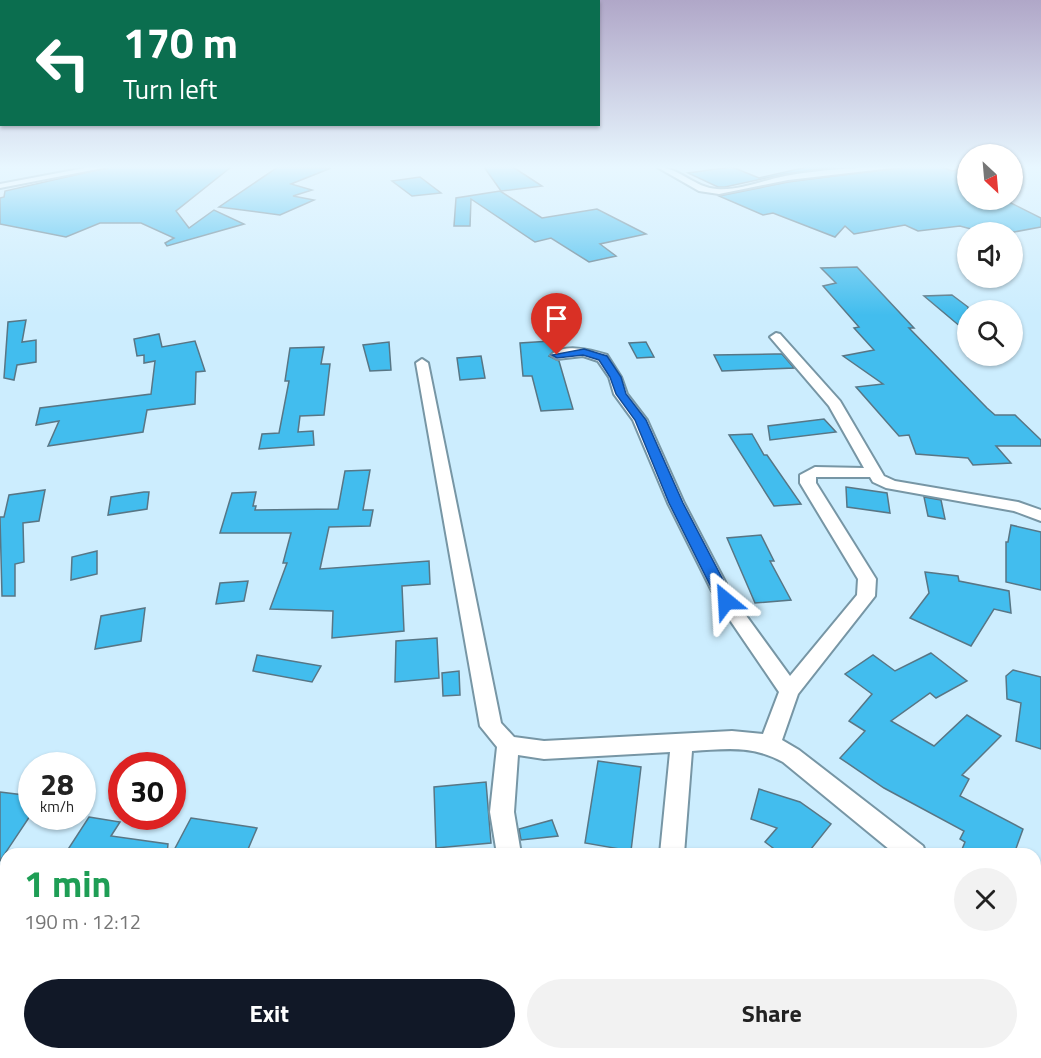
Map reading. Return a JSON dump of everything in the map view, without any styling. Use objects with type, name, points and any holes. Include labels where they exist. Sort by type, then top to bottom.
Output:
[{"type":"street","points":[[776,337],[835,404],[855,437],[872,473]]},
{"type":"street","points":[[557,355],[584,352],[603,358],[615,377],[621,394],[640,420],[676,503],[726,601],[789,691]]},
{"type":"street","points":[[422,363],[491,726],[508,745],[544,750],[732,740],[770,744],[791,756],[906,848]]},
{"type":"street","points":[[770,744],[789,691],[866,596],[867,579],[808,483],[808,475],[815,472],[872,473],[891,485],[1018,507],[1041,516]]},
{"type":"street","points":[[673,848],[682,742]]},
{"type":"street","points":[[508,745],[502,812],[508,848]]},
{"type":"building","points":[[0,216],[180,216],[189,228],[205,216],[228,216],[244,224],[167,246],[165,243],[174,238],[141,223],[100,223],[66,237],[0,224]]},
{"type":"building","points":[[455,216],[470,216],[470,226],[454,226]]},
{"type":"building","points":[[497,216],[611,216],[646,234],[600,244],[616,256],[589,262],[551,238],[535,242]]},
{"type":"building","points":[[782,216],[1041,218],[1041,227],[1023,230],[1023,222],[957,222],[957,226],[918,231],[905,225],[854,234],[845,226],[835,237]]},
{"type":"building","points":[[857,267],[914,328],[909,328],[987,408],[995,415],[1015,415],[1041,440],[1041,446],[996,446],[1011,463],[973,465],[968,458],[916,454],[909,435],[899,436],[856,387],[883,384],[843,356],[874,350],[854,328],[859,327],[823,286],[836,283],[821,268]]},
{"type":"building","points":[[952,295],[959,300],[957,324],[924,296]]},
{"type":"building","points":[[26,320],[22,342],[36,340],[36,362],[17,365],[14,380],[4,378],[8,322]]},
{"type":"building","points":[[159,334],[162,347],[195,341],[205,371],[196,372],[195,404],[147,410],[143,432],[48,446],[59,421],[36,425],[40,408],[151,394],[155,361],[144,363],[144,355],[137,356],[134,339]]},
{"type":"building","points":[[551,341],[554,351],[549,356],[559,361],[573,409],[541,411],[532,376],[523,376],[520,343]]},
{"type":"building","points":[[389,342],[391,370],[370,371],[363,345]]},
{"type":"building","points":[[646,342],[654,357],[637,358],[629,343]]},
{"type":"building","points":[[324,347],[321,364],[330,364],[324,415],[300,416],[298,432],[313,431],[314,445],[259,449],[262,434],[279,433],[289,381],[285,381],[290,348]]},
{"type":"building","points":[[782,354],[794,368],[722,371],[714,355]]},
{"type":"building","points":[[481,356],[485,378],[460,380],[457,358]]},
{"type":"building","points":[[824,419],[836,432],[770,440],[768,426]]},
{"type":"building","points":[[752,434],[764,455],[767,455],[801,504],[774,506],[729,435]]},
{"type":"building","points":[[370,470],[363,510],[373,510],[370,526],[329,527],[320,569],[429,561],[430,584],[402,586],[404,631],[332,638],[333,611],[270,609],[287,563],[283,563],[291,533],[220,533],[232,493],[256,492],[253,506],[256,506],[255,510],[338,509],[345,471]]},
{"type":"building","points":[[846,487],[887,493],[890,513],[847,507]]},
{"type":"building","points":[[45,490],[39,521],[23,523],[24,562],[15,564],[15,596],[2,596],[0,517],[4,517],[9,495]]},
{"type":"building","points":[[149,492],[147,509],[108,515],[111,497]]},
{"type":"building","points":[[924,497],[941,500],[945,519],[928,516]]},
{"type":"building","points":[[1011,525],[1041,532],[1041,590],[1006,582],[1006,542],[1008,542]]},
{"type":"building","points":[[761,535],[774,561],[770,561],[791,600],[755,603],[727,538]]},
{"type":"building","points":[[97,551],[97,574],[71,580],[72,557]]},
{"type":"building","points":[[925,572],[958,576],[959,581],[1009,591],[1011,613],[994,609],[971,646],[910,618],[929,593]]},
{"type":"building","points":[[248,581],[244,601],[216,604],[220,583]]},
{"type":"building","points":[[145,608],[141,641],[95,649],[101,616]]},
{"type":"building","points":[[437,638],[439,678],[395,682],[396,641]]},
{"type":"building","points":[[931,653],[967,681],[936,698],[930,693],[891,721],[934,746],[967,715],[1001,736],[962,775],[969,779],[960,796],[1023,829],[1016,848],[962,848],[965,842],[960,839],[964,831],[884,788],[840,758],[865,731],[849,721],[872,694],[845,674],[873,655],[895,671]]},
{"type":"building","points":[[257,655],[321,666],[312,682],[253,671]]},
{"type":"building","points":[[1013,670],[1041,677],[1041,749],[1016,741],[1021,703],[1007,699],[1006,676]]},
{"type":"building","points":[[459,671],[460,695],[443,696],[442,673]]},
{"type":"building","points":[[598,761],[641,767],[631,848],[614,848],[585,843]]},
{"type":"building","points":[[486,782],[491,843],[436,848],[434,787]]},
{"type":"building","points":[[759,789],[800,802],[831,824],[812,848],[773,848],[765,842],[777,828],[751,819]]},
{"type":"building","points":[[0,792],[18,794],[18,830],[21,830],[9,848],[0,848]]},
{"type":"building","points":[[96,818],[108,820],[108,830],[115,830],[111,836],[168,844],[168,848],[69,848],[81,830],[96,830]]},
{"type":"building","points":[[191,818],[257,828],[249,848],[175,848]]},
{"type":"building","points":[[552,820],[558,836],[521,840],[519,829]]},
{"type":"route","points":[[557,355],[584,352],[603,358],[615,377],[621,394],[640,420],[676,503],[726,601]]}]
